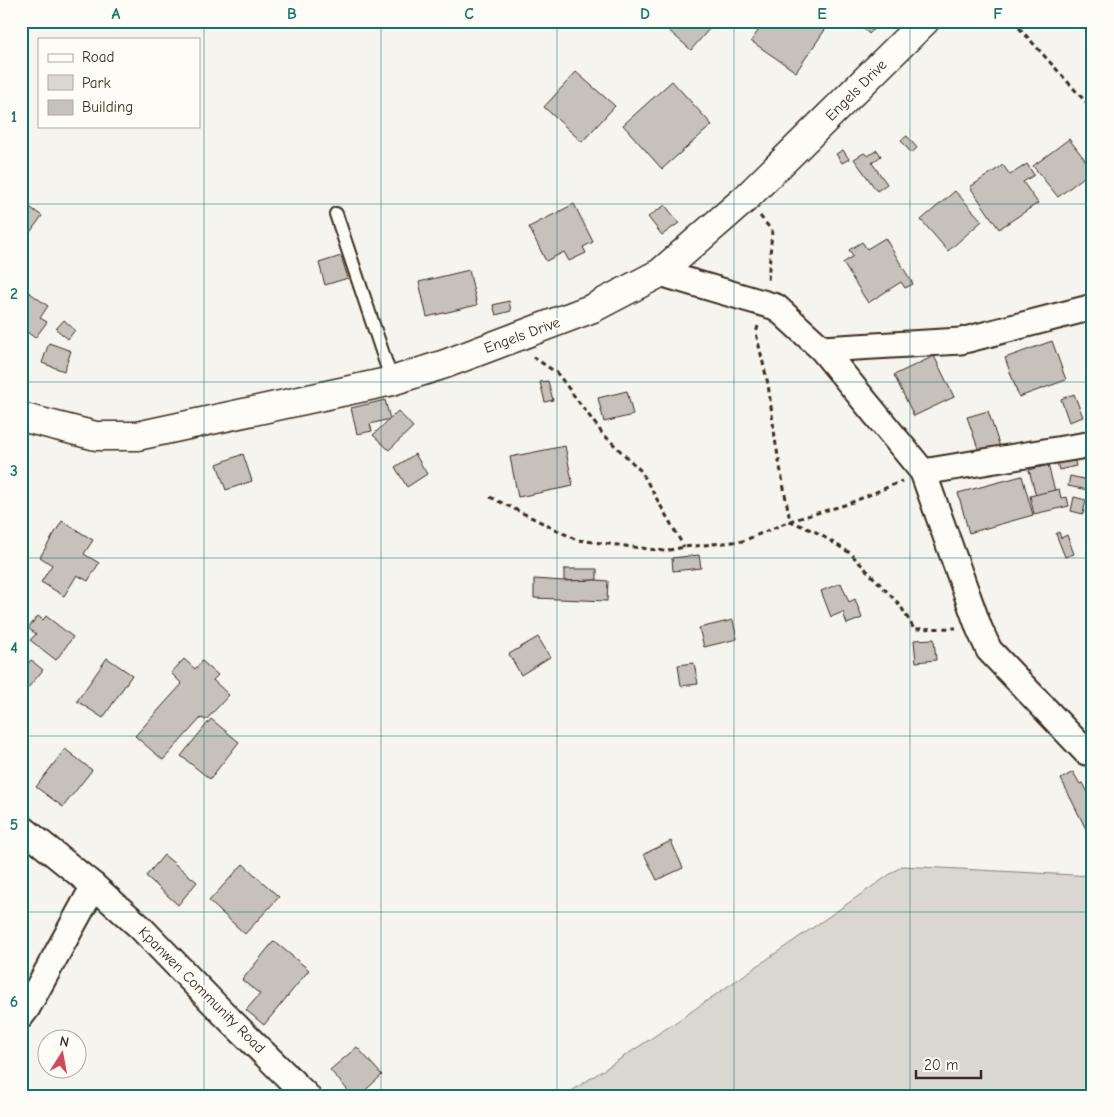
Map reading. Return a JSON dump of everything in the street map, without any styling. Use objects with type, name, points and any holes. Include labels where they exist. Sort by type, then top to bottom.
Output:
[{"type":"street","name":"Engels Drive","points":[[21,417],[96,436],[137,436],[392,381],[445,364],[593,308],[660,273],[746,198],[925,21]]},
{"type":"street","points":[[660,273],[776,307],[822,349],[923,472],[979,628],[989,650],[1086,752]]},
{"type":"street","points":[[822,349],[961,341],[1093,307]]},
{"type":"street","points":[[923,472],[1093,444]]},
{"type":"street","name":"Kpanwen Community Road","points":[[21,828],[94,886],[140,926],[223,1013],[307,1096]]},
{"type":"street","points":[[21,1016],[94,886]]},
{"type":"lane","points":[[336,214],[392,381]]},
{"type":"path","points":[[1013,21],[1093,110]]},
{"type":"path","points":[[746,198],[772,231],[768,284],[756,333],[768,384],[776,445],[790,521]]},
{"type":"path","points":[[508,340],[557,373],[602,433],[641,471],[684,547]]},
{"type":"path","points":[[490,497],[576,540],[665,551],[684,547],[743,541],[790,521],[848,504],[923,472]]},
{"type":"path","points":[[790,521],[816,532],[850,553],[900,605],[914,629],[979,628]]},
{"type":"green space","points":[[902,866],[1093,876],[1093,1096],[564,1096],[679,1020]]},
{"type":"building","points":[[672,21],[716,21],[691,50],[666,28]]},
{"type":"building","points":[[765,21],[831,21],[796,72],[751,41]]},
{"type":"building","points":[[856,21],[881,21],[869,34]]},
{"type":"building","points":[[576,72],[615,106],[582,142],[544,107]]},
{"type":"building","points":[[672,81],[712,125],[662,169],[623,125]]},
{"type":"building","points":[[907,136],[917,148],[911,153],[901,140]]},
{"type":"building","points":[[1069,139],[1093,170],[1058,197],[1033,166]]},
{"type":"building","points":[[843,150],[849,159],[842,163],[836,154]]},
{"type":"building","points":[[877,150],[881,156],[872,163],[887,184],[877,191],[854,159],[864,153],[868,156]]},
{"type":"building","points":[[1027,164],[1034,175],[1023,182],[1038,203],[999,229],[970,187],[1003,165],[1010,175]]},
{"type":"building","points":[[955,191],[982,221],[948,251],[921,220]]},
{"type":"building","points":[[21,201],[42,216],[22,243],[21,242]]},
{"type":"building","points":[[574,204],[593,242],[583,247],[586,253],[569,261],[564,252],[546,261],[529,227]]},
{"type":"building","points":[[665,205],[679,223],[662,235],[648,217]]},
{"type":"building","points":[[885,238],[913,284],[905,288],[901,282],[868,303],[843,263],[853,256],[849,250],[862,242],[867,249]]},
{"type":"building","points":[[341,256],[348,278],[325,285],[319,263]]},
{"type":"building","points":[[469,270],[477,305],[427,317],[419,282]]},
{"type":"building","points":[[23,288],[48,306],[40,318],[47,322],[35,338],[27,332],[21,338],[21,291]]},
{"type":"building","points":[[509,301],[511,311],[496,315],[493,305]]},
{"type":"building","points":[[64,320],[75,330],[68,339],[56,329]]},
{"type":"building","points":[[1052,341],[1066,380],[1019,397],[1005,358]]},
{"type":"building","points":[[49,343],[71,351],[64,371],[42,363]]},
{"type":"building","points":[[934,356],[954,397],[914,416],[894,375]]},
{"type":"building","points":[[548,381],[553,400],[545,402],[540,382]]},
{"type":"building","points":[[627,391],[633,415],[604,422],[598,398]]},
{"type":"building","points":[[1074,394],[1083,417],[1069,422],[1061,399]]},
{"type":"building","points":[[385,400],[390,419],[370,424],[372,431],[357,434],[351,408]]},
{"type":"building","points":[[398,411],[413,427],[389,450],[373,435]]},
{"type":"building","points":[[988,411],[1000,447],[980,454],[967,417]]},
{"type":"building","points":[[565,446],[573,486],[518,497],[510,457]]},
{"type":"building","points":[[243,454],[252,481],[226,490],[217,464]]},
{"type":"building","points":[[415,454],[427,474],[407,487],[395,467]]},
{"type":"building","points":[[1073,454],[1076,466],[1059,470],[1056,458]]},
{"type":"building","points":[[21,461],[27,462],[26,469],[21,468]]},
{"type":"building","points":[[1048,465],[1055,491],[1036,496],[1029,470]]},
{"type":"building","points":[[1022,476],[1033,515],[969,533],[958,493]]},
{"type":"building","points":[[1070,476],[1093,481],[1093,491],[1068,486]]},
{"type":"building","points":[[1059,489],[1061,498],[1067,497],[1069,506],[1034,514],[1030,496]]},
{"type":"building","points":[[1074,497],[1086,500],[1083,514],[1071,511]]},
{"type":"building","points":[[62,521],[93,540],[84,554],[99,563],[88,581],[77,575],[64,596],[41,582],[52,565],[40,557]]},
{"type":"building","points":[[1059,532],[1061,538],[1067,535],[1074,554],[1065,557],[1056,534]]},
{"type":"building","points":[[699,555],[701,568],[673,571],[672,558]]},
{"type":"building","points":[[564,569],[597,569],[597,580],[564,581]]},
{"type":"building","points":[[534,579],[608,581],[607,601],[534,598]]},
{"type":"building","points":[[841,583],[849,602],[855,599],[862,618],[847,624],[843,612],[831,617],[821,591]]},
{"type":"building","points":[[38,616],[43,620],[46,616],[73,637],[56,660],[30,640],[36,634],[28,628]]},
{"type":"building","points":[[733,620],[737,639],[704,647],[699,628]]},
{"type":"building","points":[[538,637],[550,657],[521,675],[509,654]]},
{"type":"building","points":[[934,639],[936,660],[916,662],[914,640]]},
{"type":"building","points":[[107,658],[132,675],[103,718],[77,701]]},
{"type":"building","points":[[184,659],[195,669],[202,661],[218,675],[213,680],[229,695],[206,720],[201,718],[163,760],[135,736],[182,684],[171,673]]},
{"type":"building","points":[[31,660],[43,670],[22,695],[21,664],[25,667]]},
{"type":"building","points":[[694,663],[698,684],[681,686],[678,665]]},
{"type":"building","points":[[211,719],[239,742],[210,779],[181,756]]},
{"type":"building","points":[[65,749],[92,770],[63,807],[36,787]]},
{"type":"building","points":[[1073,772],[1080,784],[1083,783],[1093,802],[1093,826],[1086,829],[1061,779]]},
{"type":"building","points":[[671,841],[683,868],[657,880],[644,854]]},
{"type":"building","points":[[164,855],[197,882],[178,905],[146,876]]},
{"type":"building","points":[[243,864],[279,897],[245,934],[209,901]]},
{"type":"building","points":[[274,941],[309,970],[264,1025],[246,1010],[260,994],[242,980]]},
{"type":"building","points":[[357,1047],[382,1075],[359,1096],[353,1096],[330,1070]]}]
